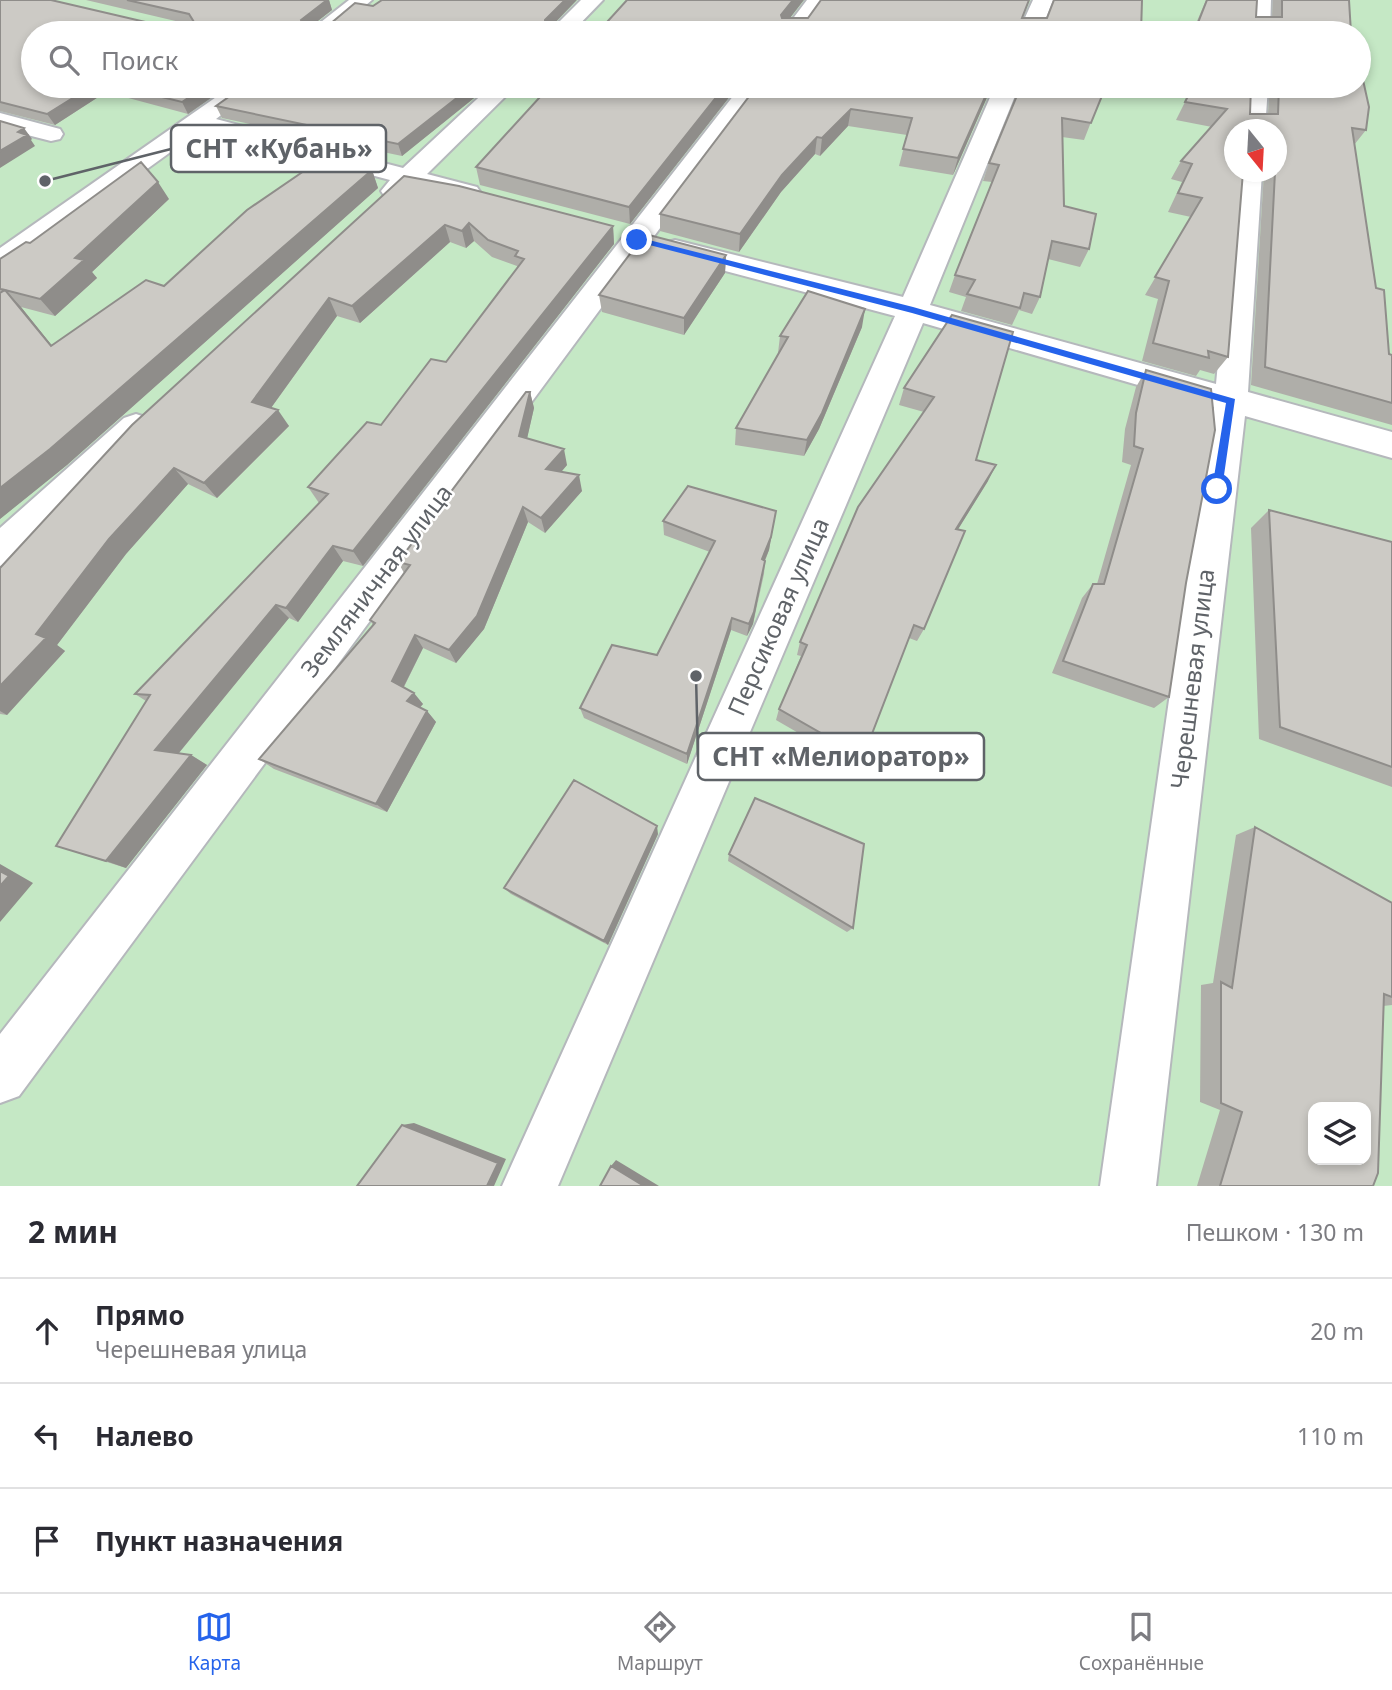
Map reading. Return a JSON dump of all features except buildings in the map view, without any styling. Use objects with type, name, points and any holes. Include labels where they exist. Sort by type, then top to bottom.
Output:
[{"type":"street","points":[[334,21],[362,0]]},
{"type":"street","points":[[571,21],[593,0]]},
{"type":"street","points":[[802,21],[818,0]]},
{"type":"street","points":[[1034,21],[1043,0]]},
{"type":"street","points":[[1260,21],[1261,0]]},
{"type":"street","points":[[0,262],[231,98]]},
{"type":"street","points":[[369,214],[492,98]]},
{"type":"street","name":"Земляничная улица","points":[[0,1077],[624,236],[743,98]]},
{"type":"street","name":"Персиковая улица","points":[[530,1186],[913,310],[1002,98]]},
{"type":"street","points":[[1254,119],[1255,98]]},
{"type":"street","points":[[0,120],[51,134]]},
{"type":"street","points":[[199,122],[490,199]]},
{"type":"street","name":"Черешневая улица","points":[[1128,1186],[1217,489],[1231,401],[1248,182]]},
{"type":"street","points":[[624,236],[913,310],[1392,445]]},
{"type":"street","points":[[0,551],[154,411]]},
{"type":"green space","points":[[0,0],[1392,0],[1392,1186],[0,1186]]},
{"type":"place","name":"СНТ «Кубань»","points":[[45,181]]},
{"type":"place","name":"СНТ «Мелиоратор»","points":[[696,676]]},
{"type":"route","points":[[637,240],[913,310],[1231,401],[1217,489]]}]
